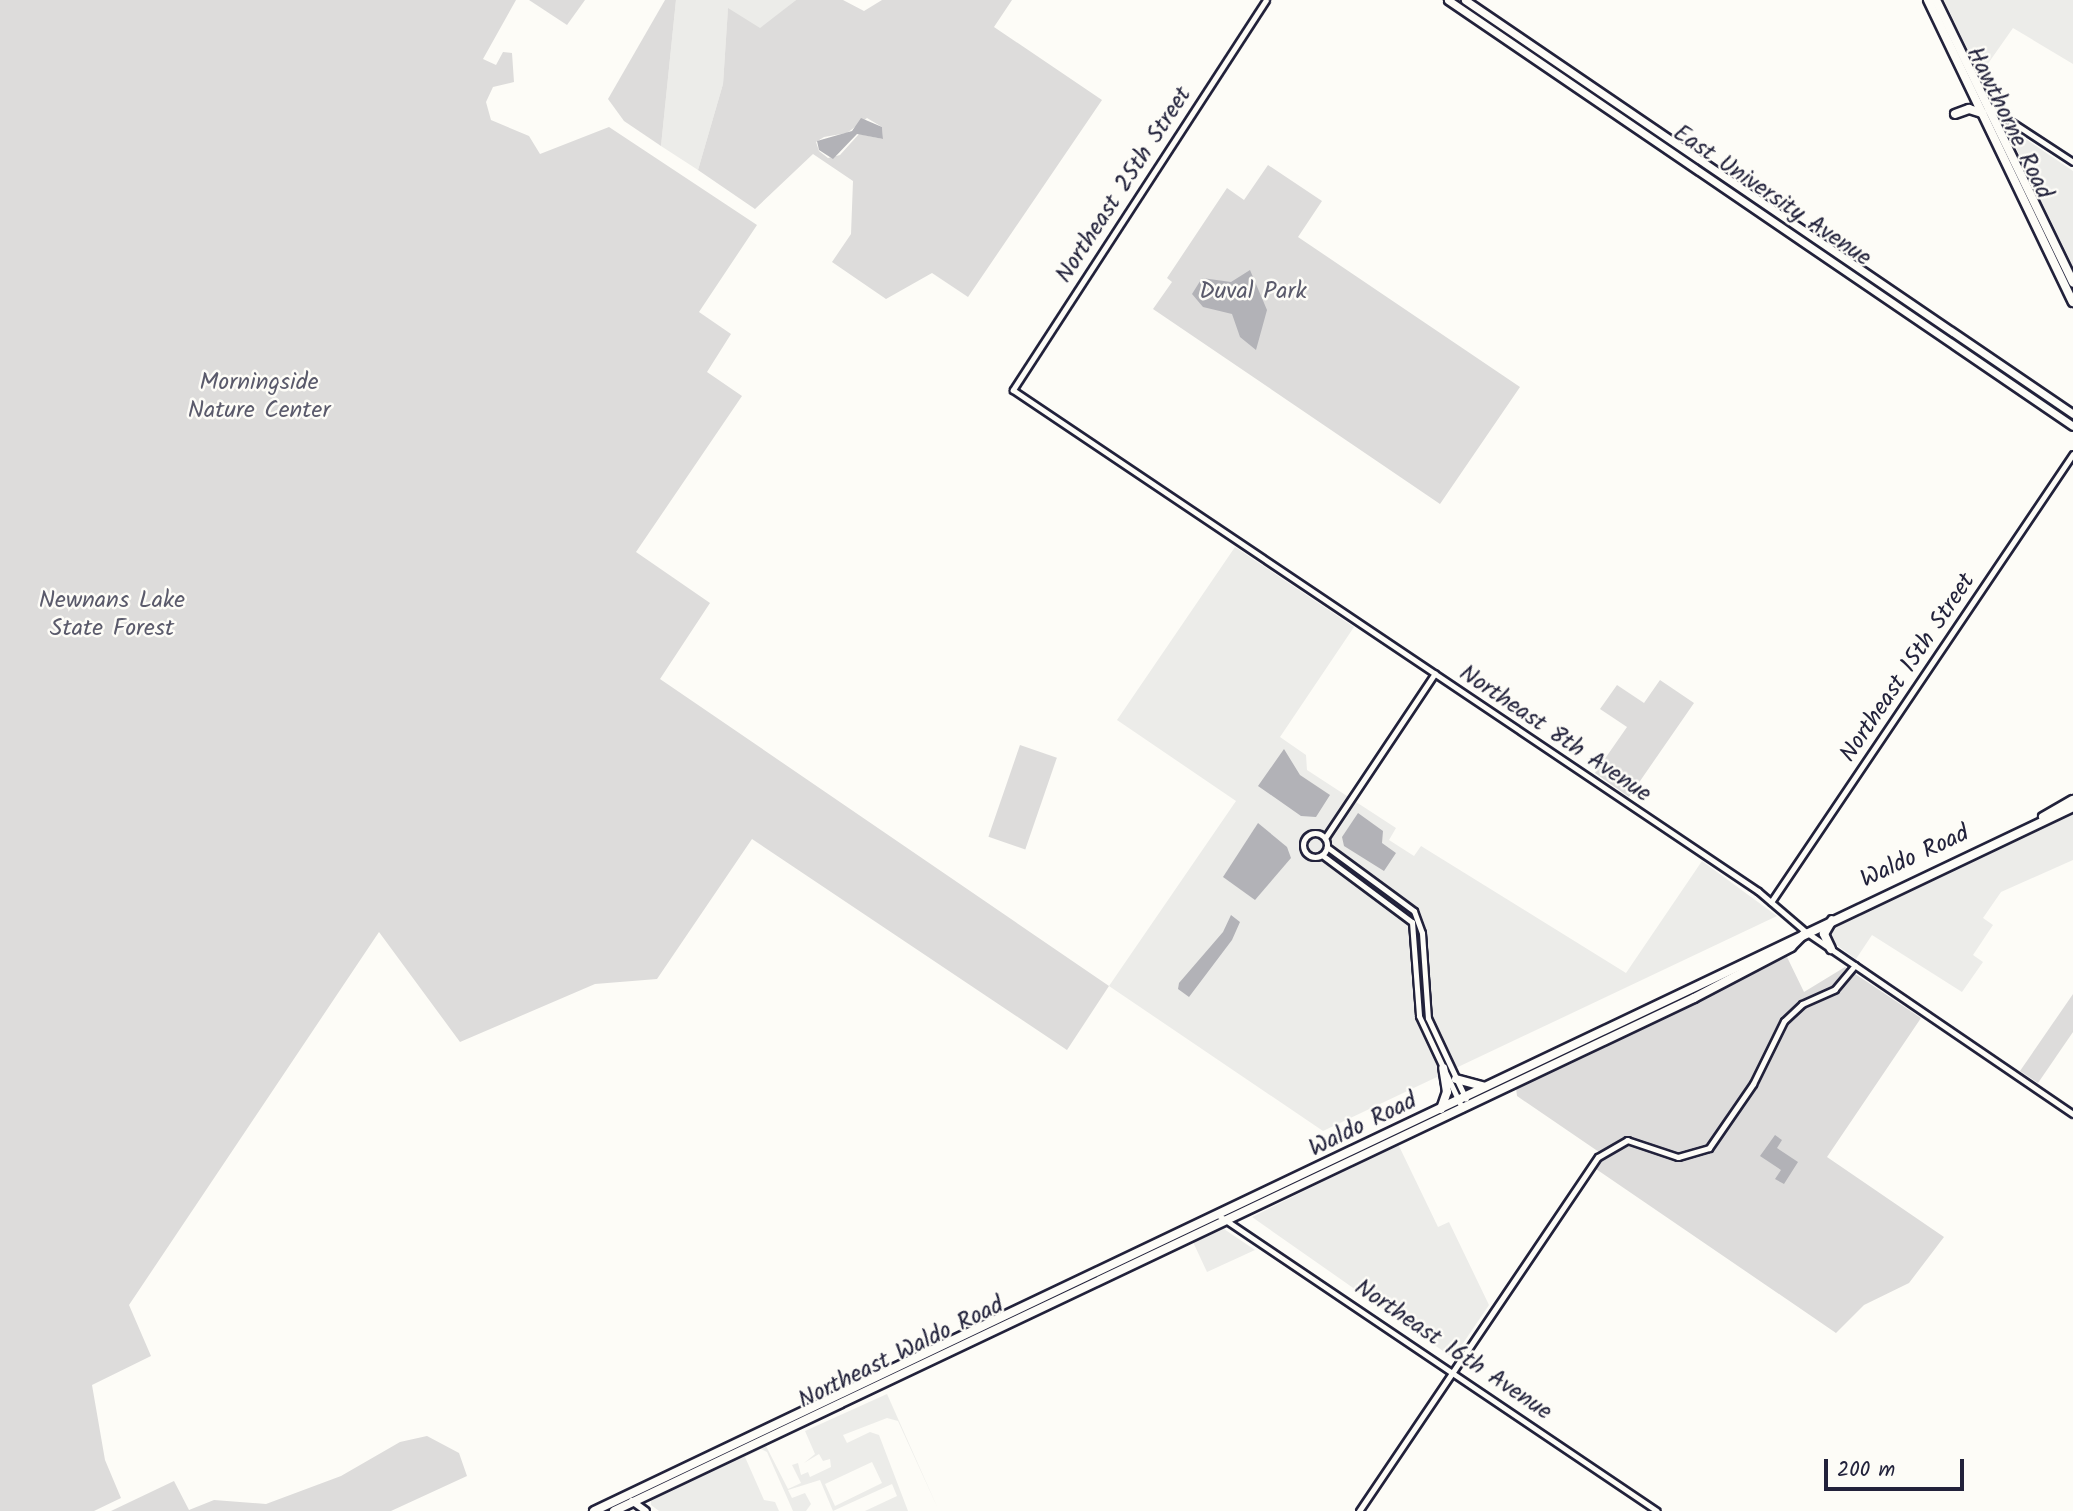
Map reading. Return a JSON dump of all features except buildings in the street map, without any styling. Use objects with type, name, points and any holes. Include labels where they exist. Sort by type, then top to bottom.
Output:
[{"type":"highway","name":"Hawthorne Road","points":[[1927,0],[1973,94],[1985,110],[2073,282]]},
{"type":"highway","name":"Hawthorne Road","points":[[1936,0],[2073,302]]},
{"type":"highway","points":[[1955,114],[1972,109],[1985,110]]},
{"type":"highway","name":"Waldo Road","points":[[2041,819],[2073,800]]},
{"type":"highway","name":"Waldo Road","points":[[1186,1239],[1223,1216],[1441,1109],[1464,1102],[1489,1086],[1834,917],[2041,819],[2073,807]]},
{"type":"highway","points":[[1831,948],[1824,934],[1834,917]]},
{"type":"highway","name":"Waldo Road","points":[[934,1349],[1750,970],[1806,932]]},
{"type":"highway","points":[[1441,1109],[1447,1092],[1443,1068]]},
{"type":"highway","points":[[1456,1080],[1468,1086],[1489,1086]]},
{"type":"highway","name":"Northeast Waldo Road","points":[[625,1496],[708,1461],[1186,1239]]},
{"type":"highway","name":"Northeast Waldo Road","points":[[633,1502],[708,1461],[934,1349]]},
{"type":"highway","points":[[594,1511],[625,1496]]},
{"type":"highway","points":[[614,1511],[633,1502]]},
{"type":"main road","name":"East University Avenue","points":[[1448,0],[1707,176],[1853,264],[2006,380],[2073,426]]},
{"type":"main road","name":"East University Avenue","points":[[1465,0],[1712,168],[1852,274],[2011,372],[2073,414]]},
{"type":"main road","points":[[1526,53],[1531,45]]},
{"type":"main road","points":[[1588,95],[1592,87]]},
{"type":"main road","points":[[1617,115],[1625,109]]},
{"type":"main road","points":[[1707,176],[1712,168]]},
{"type":"main road","points":[[1852,274],[1853,264]]},
{"type":"main road","points":[[2006,380],[2011,372]]},
{"type":"main road","points":[[625,1496],[646,1511]]},
{"type":"street","name":"Northeast 25th Street","points":[[1013,390],[1266,0]]},
{"type":"street","points":[[1985,110],[2073,162]]},
{"type":"street","name":"Northeast 8th Avenue","points":[[1013,390],[1771,902],[1806,932],[2073,1114]]},
{"type":"street","name":"Northeast 15th Street","points":[[1771,902],[2073,454]]},
{"type":"street","points":[[1435,673],[1333,820],[1325,838],[1327,847],[1414,911],[1422,933],[1428,1018],[1464,1102]]},
{"type":"street","points":[[1333,820],[1319,833],[1308,835],[1304,846],[1312,856],[1322,855],[1404,911],[1415,933],[1419,1016],[1443,1068],[1464,1102]]},
{"type":"street","points":[[1319,833],[1325,838]]},
{"type":"street","points":[[1322,855],[1327,847]]},
{"type":"street","points":[[1359,1511],[1598,1157],[1615,1143],[1645,1142],[1678,1157],[1709,1148],[1753,1084],[1784,1021],[1802,1004],[1835,989],[1855,965]]},
{"type":"street","points":[[1416,974],[1423,973]]},
{"type":"street","name":"Northeast 16th Avenue","points":[[1223,1216],[1657,1511]]},
{"type":"shaded area","points":[[676,0],[796,0],[760,29],[728,9],[723,84],[698,170],[661,146]]},
{"type":"shaded area","points":[[1944,0],[2073,0],[2073,64],[2013,28],[1980,75]]},
{"type":"shaded area","points":[[861,118],[882,127],[883,139],[857,134],[833,159],[819,150],[817,141],[852,131]]},
{"type":"shaded area","points":[[2005,125],[2073,171],[2073,266],[2033,184]]},
{"type":"shaded area","points":[[1250,270],[1267,310],[1256,350],[1240,337],[1232,314],[1203,307],[1192,294],[1202,278],[1231,282]]},
{"type":"shaded area","points":[[1235,547],[1354,627],[1280,737],[1306,755],[1307,770],[1396,828],[1389,840],[1414,856],[1421,846],[1626,973],[1702,861],[1777,916],[1323,1131],[1109,986],[1236,801],[1117,720]]},
{"type":"shaded area","points":[[1284,749],[1300,775],[1330,795],[1316,817],[1301,816],[1258,786]]},
{"type":"shaded area","points":[[2073,812],[2073,860],[2001,892],[1983,918],[1993,925],[1973,955],[1983,962],[1962,992],[1872,935],[1856,959],[1828,939],[1834,926]]},
{"type":"shaded area","points":[[1358,813],[1383,831],[1382,843],[1396,853],[1384,871],[1344,846],[1342,837]]},
{"type":"shaded area","points":[[1258,823],[1287,847],[1291,858],[1255,900],[1223,877]]},
{"type":"shaded area","points":[[1231,915],[1240,922],[1232,940],[1189,997],[1178,989],[1179,983],[1223,932]]},
{"type":"shaded area","points":[[1775,1135],[1782,1140],[1777,1148],[1798,1162],[1784,1184],[1775,1179],[1781,1170],[1760,1156]]},
{"type":"shaded area","points":[[1398,1144],[1438,1227],[1449,1222],[1489,1305],[1453,1358],[1252,1217]]},
{"type":"shaded area","points":[[1224,1229],[1255,1250],[1207,1272],[1193,1242]]},
{"type":"shaded area","points":[[887,1394],[939,1511],[898,1421],[887,1418],[843,1435],[847,1443],[870,1432],[879,1435],[908,1511],[865,1511],[897,1496],[892,1484],[833,1511],[820,1480],[788,1490],[792,1498],[805,1493],[811,1504],[806,1511],[793,1511],[767,1452],[761,1449],[745,1457],[764,1500],[775,1502],[779,1511],[659,1511],[651,1505],[651,1498],[766,1446],[788,1489],[801,1483],[792,1465],[798,1463],[801,1475],[808,1472],[810,1477],[831,1467],[830,1459],[823,1461],[819,1454],[804,1463],[815,1454],[805,1431]],"holes":[[[872,1462],[882,1483],[835,1506],[825,1484]]]},
{"type":"green space","points":[[0,0],[516,0],[483,59],[496,65],[503,52],[512,53],[514,82],[493,87],[486,102],[491,120],[529,136],[540,154],[609,127],[757,225],[699,312],[731,334],[707,372],[742,396],[636,552],[710,603],[660,679],[1109,986],[1067,1050],[752,839],[657,979],[595,984],[460,1042],[379,932],[129,1305],[151,1356],[92,1385],[105,1460],[121,1498],[94,1511],[0,1511]]},
{"type":"green space","points":[[529,0],[585,0],[567,25]]},
{"type":"green space","points":[[665,0],[676,0],[661,146],[624,121],[608,99]]},
{"type":"green space","points":[[796,0],[843,0],[864,11],[882,0],[1012,0],[994,27],[1102,100],[968,297],[932,273],[886,299],[832,262],[851,234],[853,181],[813,154],[755,209],[698,170],[723,84],[728,8],[760,28]],"holes":[[[867,118],[882,127],[883,139],[859,134],[840,155],[828,158],[819,151],[816,142],[824,137],[847,133]]]},
{"type":"green space","name":"Duval Park","points":[[1268,165],[1322,201],[1298,237],[1520,387],[1440,504],[1153,309],[1172,282],[1167,278],[1227,188],[1244,200]]},
{"type":"green space","points":[[1660,680],[1694,703],[1629,797],[1595,773],[1627,727],[1600,709],[1617,685],[1644,703]]},
{"type":"green space","points":[[1020,745],[1057,758],[1025,849],[988,837]]},
{"type":"green space","points":[[1787,957],[1804,992],[1845,967],[1921,1018],[1827,1157],[1944,1237],[1909,1283],[1864,1305],[1836,1333],[1596,1169],[1599,1152],[1517,1096],[1516,1088]]},
{"type":"green space","points":[[2073,994],[2073,1032],[2038,1083],[2020,1071]]},
{"type":"green space","points":[[427,1436],[459,1453],[467,1476],[391,1511],[111,1511],[174,1481],[189,1510],[214,1500],[266,1504],[341,1476],[400,1442]]},
{"type":"park label","name":"Morningside Nature Center","points":[[259,397]]},
{"type":"park label","name":"Newnans Lake State Forest","points":[[112,615]]}]
